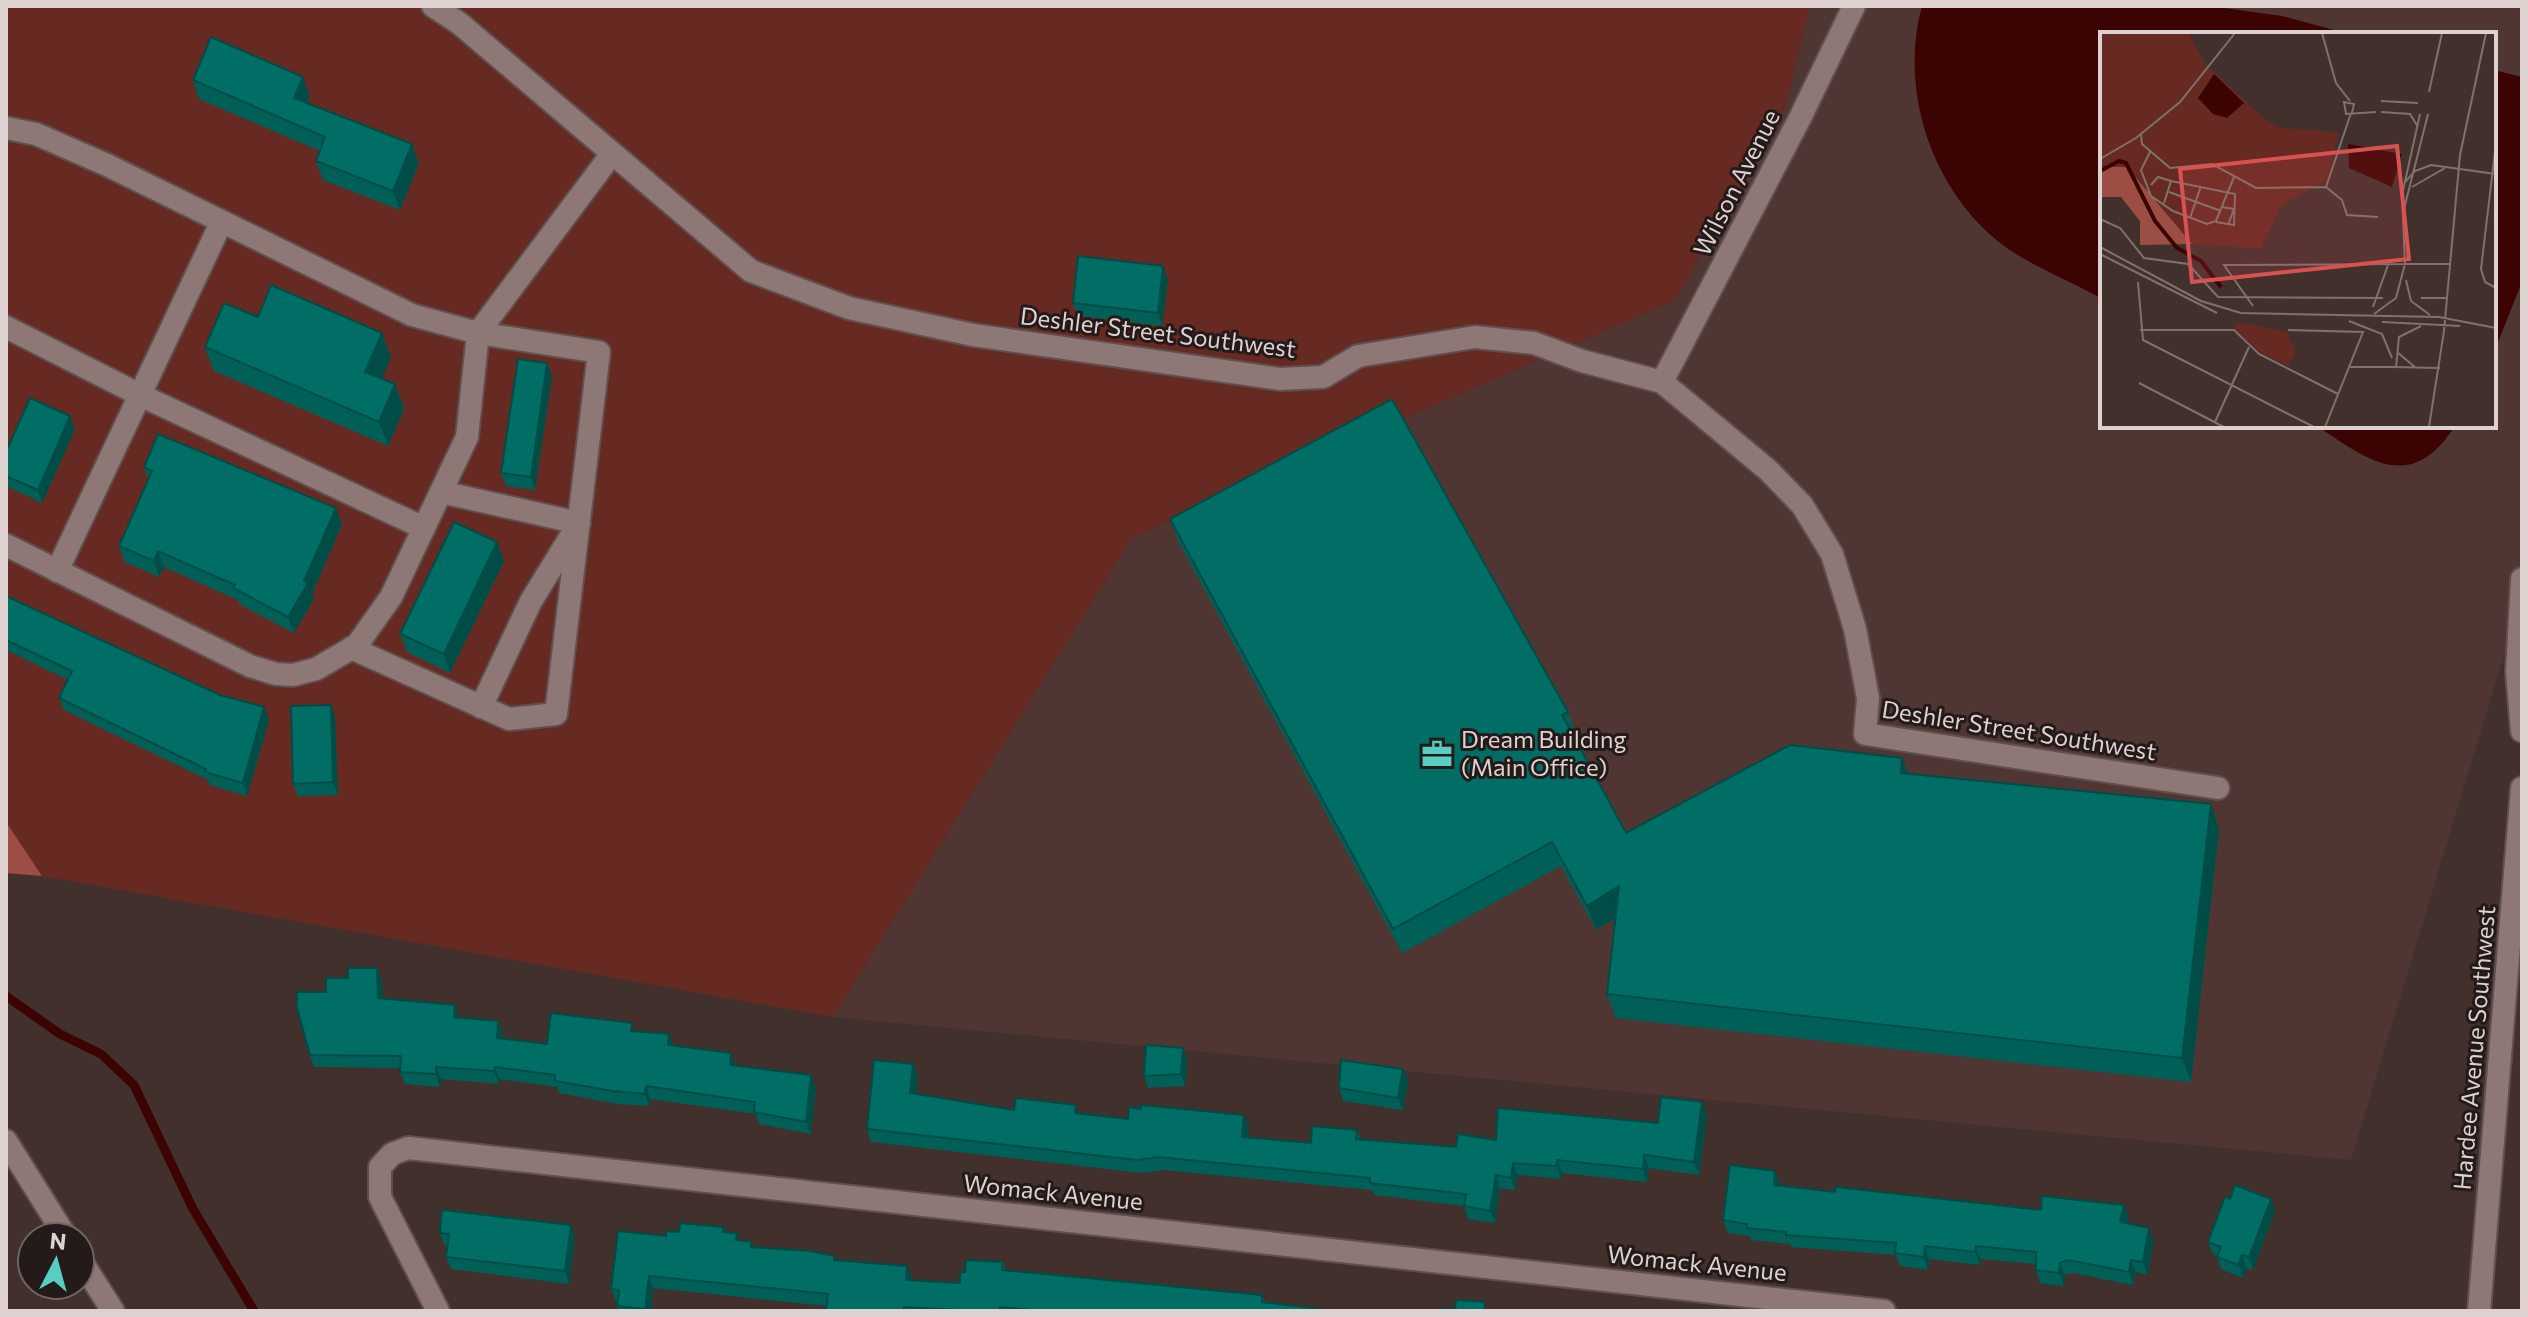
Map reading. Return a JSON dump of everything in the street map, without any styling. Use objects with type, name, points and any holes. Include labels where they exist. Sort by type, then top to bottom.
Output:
[{"type":"street","name":"Deshler Street Southwest","points":[[433,6],[459,23],[751,271],[849,308],[973,335],[1280,379],[1323,377],[1358,356],[1475,337],[1534,343],[1582,361],[1662,382],[1768,470],[1802,505],[1832,554],[1855,629],[1868,698],[1865,734],[2218,788]]},
{"type":"street","name":"Wilson Avenue","points":[[1662,382],[1801,116],[1854,6]]},
{"type":"street","points":[[6,128],[36,134],[107,165],[412,315],[478,333],[599,352],[556,714],[509,719],[351,648]]},
{"type":"street","points":[[6,545],[250,666],[276,674],[316,669],[351,648],[391,597],[467,437],[478,333],[611,155]]},
{"type":"street","points":[[57,571],[221,223]]},
{"type":"street","points":[[6,327],[140,395],[424,528]]},
{"type":"street","points":[[441,492],[579,523]]},
{"type":"street","points":[[481,707],[531,601],[579,523]]},
{"type":"street","points":[[2522,579],[2517,672],[2522,731]]},
{"type":"street","name":"Hardee Avenue Southwest","points":[[2479,1311],[2522,788]]},
{"type":"street","points":[[6,1141],[56,1221]]},
{"type":"street","name":"Womack Avenue","points":[[438,1311],[380,1197],[380,1167],[392,1154],[408,1148],[1884,1311]]},
{"type":"street","points":[[96,1284],[113,1311]]},
{"type":"shaded area","points":[[6,6],[1810,6],[1785,108],[1675,300],[1132,538],[833,1017],[42,876],[6,822]]},
{"type":"shaded area","points":[[1810,6],[2522,6],[2522,595],[2351,1160],[833,1017],[1132,538],[1675,300],[1785,108]]},
{"type":"shaded area","points":[[1922,6],[2210,6],[2282,16],[2342,32],[2100,32],[2100,298],[2000,243],[1955,195],[1926,135],[1918,103],[1916,38]]},
{"type":"shaded area","points":[[2496,70],[2522,77],[2522,282],[2496,347]]},
{"type":"shaded area","points":[[2320,428],[2453,428],[2439,447],[2422,460],[2406,465],[2389,465],[2354,450]]},
{"type":"shaded area","points":[[6,822],[42,876],[6,873]]},
{"type":"building","points":[[211,37],[303,77],[294,98],[412,144],[393,191],[316,161],[325,137],[193,80]]},
{"type":"building","points":[[1078,256],[1163,266],[1158,313],[1073,303]]},
{"type":"building","points":[[271,285],[382,333],[365,372],[395,384],[379,422],[205,347],[224,303],[258,317]]},
{"type":"building","points":[[518,359],[547,363],[531,477],[501,473]]},
{"type":"building","points":[[30,398],[70,416],[38,490],[6,476],[6,452]]},
{"type":"building","name":"Dream Building (Main Office)","points":[[1392,399],[1568,712],[1562,715],[1626,833],[1790,745],[1902,758],[1901,773],[2211,804],[2182,1058],[1607,994],[1619,886],[1587,906],[1552,842],[1393,929],[1170,519]]},
{"type":"building","points":[[158,434],[336,508],[304,581],[308,583],[288,617],[233,588],[235,585],[158,551],[154,561],[119,546],[152,471],[144,467]]},
{"type":"building","points":[[454,522],[497,542],[444,654],[400,634]]},
{"type":"building","points":[[6,596],[220,695],[264,707],[243,783],[205,772],[206,769],[59,698],[72,671],[6,640]]},
{"type":"building","points":[[331,705],[333,782],[293,784],[291,706]]},
{"type":"building","points":[[348,968],[377,968],[378,998],[455,1005],[454,1017],[498,1021],[497,1038],[547,1044],[551,1013],[632,1023],[631,1031],[669,1034],[668,1045],[731,1053],[730,1065],[811,1075],[806,1122],[754,1112],[755,1102],[646,1086],[645,1094],[613,1091],[555,1081],[555,1075],[495,1067],[494,1071],[436,1067],[436,1074],[400,1072],[401,1056],[310,1055],[297,1008],[297,992],[326,992],[326,978],[348,978]]},
{"type":"building","points":[[1146,1045],[1183,1048],[1181,1074],[1144,1076]]},
{"type":"building","points":[[874,1060],[913,1064],[910,1093],[1014,1110],[1016,1098],[1076,1105],[1075,1113],[1128,1119],[1129,1107],[1141,1109],[1141,1105],[1244,1115],[1242,1137],[1311,1143],[1312,1126],[1357,1130],[1356,1139],[1456,1147],[1458,1134],[1496,1140],[1498,1108],[1658,1123],[1661,1097],[1702,1102],[1694,1162],[1644,1155],[1643,1169],[1557,1160],[1557,1166],[1513,1163],[1511,1178],[1496,1175],[1490,1211],[1464,1206],[1466,1194],[1370,1183],[1370,1178],[1158,1157],[1137,1160],[867,1129]]},
{"type":"building","points":[[1341,1060],[1403,1069],[1398,1098],[1339,1088]]},
{"type":"building","points":[[1730,1165],[1775,1171],[1774,1185],[1835,1192],[1836,1187],[2041,1210],[2042,1196],[2124,1205],[2120,1222],[2149,1228],[2143,1262],[2131,1260],[2129,1272],[2068,1260],[2060,1263],[2059,1273],[2036,1270],[2036,1252],[1976,1246],[1975,1252],[1925,1246],[1924,1257],[1895,1253],[1896,1243],[1786,1235],[1786,1232],[1747,1228],[1747,1224],[1723,1220]]},
{"type":"building","points":[[2235,1185],[2271,1199],[2249,1257],[2242,1255],[2238,1265],[2217,1257],[2221,1247],[2208,1242],[2225,1197],[2230,1199]]},
{"type":"building","points":[[442,1210],[571,1225],[565,1271],[446,1257],[449,1234],[440,1233]]},
{"type":"building","points":[[680,1223],[724,1227],[723,1232],[737,1233],[736,1240],[752,1242],[751,1247],[810,1251],[834,1256],[834,1260],[907,1266],[906,1280],[960,1283],[960,1272],[965,1272],[966,1260],[1003,1262],[1002,1270],[1262,1295],[1262,1302],[1339,1311],[1042,1311],[1000,1307],[1000,1311],[958,1311],[904,1307],[904,1311],[826,1311],[828,1294],[649,1276],[645,1309],[617,1306],[619,1290],[611,1289],[618,1231],[666,1236],[666,1231],[679,1232]]},
{"type":"building","points":[[1456,1300],[1485,1302],[1484,1310],[1491,1311],[1440,1311],[1441,1308],[1455,1309]]},
{"type":"waterway","points":[[6,996],[60,1034],[101,1054],[134,1085],[193,1209],[254,1311]]},
{"type":"place","name":"Dream Building (Main Office)","points":[[1437,754]]}]
